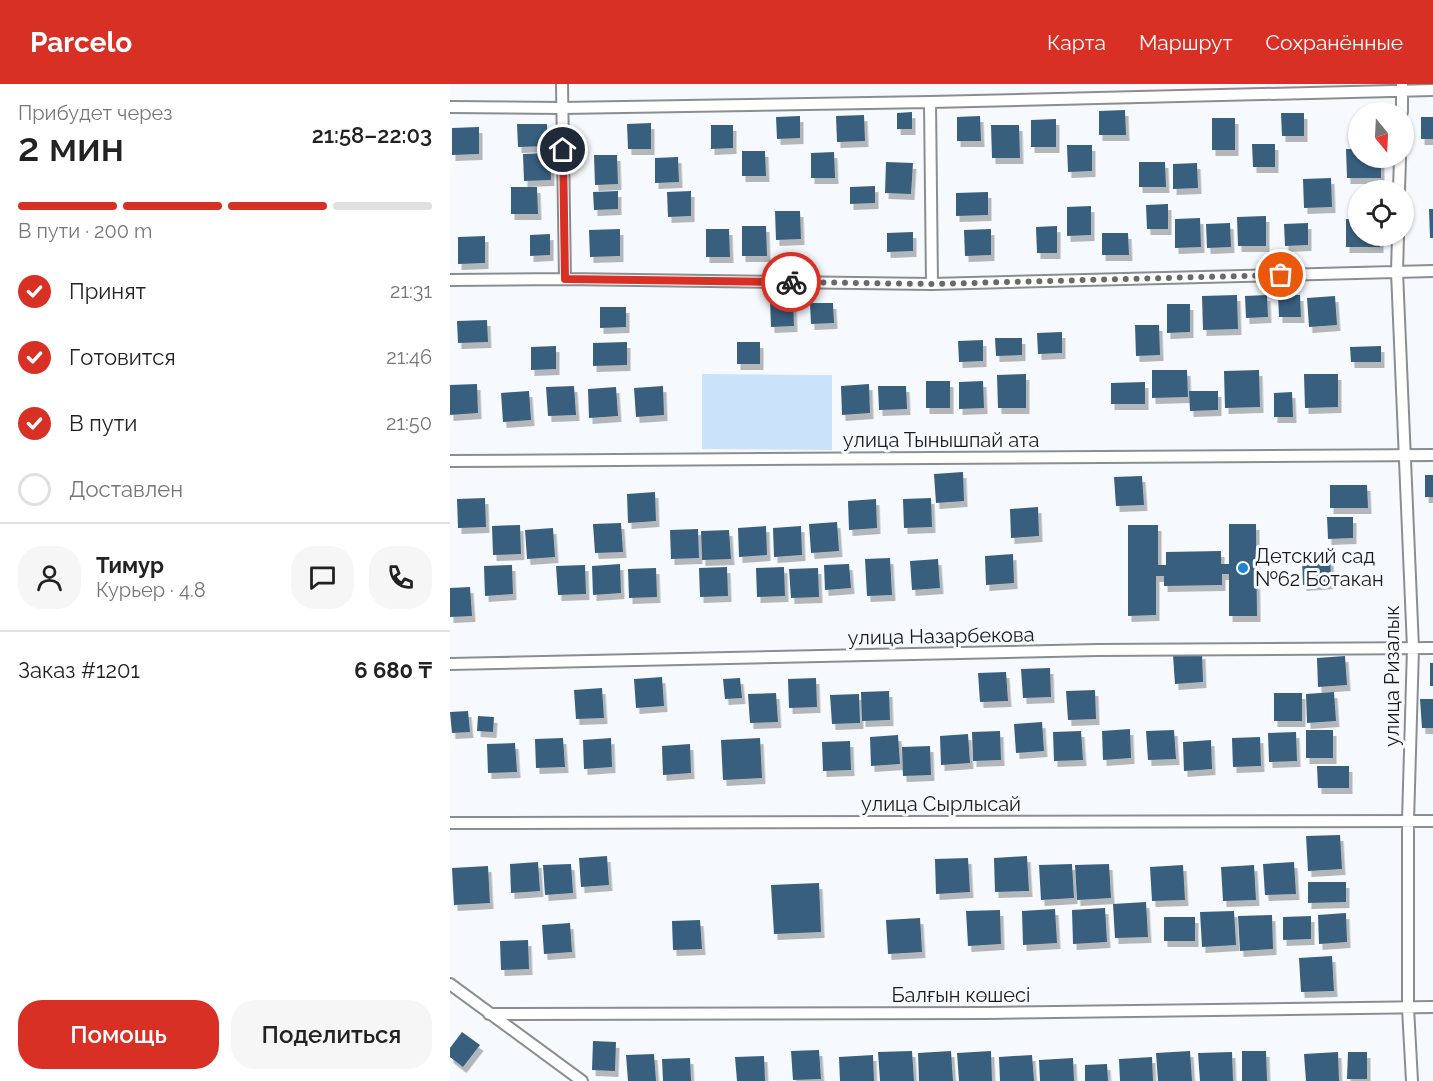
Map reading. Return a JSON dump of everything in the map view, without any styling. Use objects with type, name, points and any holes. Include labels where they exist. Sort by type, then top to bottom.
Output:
[{"type":"street","points":[[562,84],[565,279]]},
{"type":"street","points":[[450,107],[562,108],[930,102],[1402,87],[1433,90]]},
{"type":"street","points":[[930,102],[932,284]]},
{"type":"street","name":"улица Ризалык","points":[[1398,246],[1413,648],[1408,821],[1408,1008],[1412,1081]]},
{"type":"street","points":[[450,280],[565,279],[932,284],[1433,271]]},
{"type":"street","name":"улица Тынышпай ата","points":[[450,461],[1433,455]]},
{"type":"street","name":"улица Назарбекова","points":[[450,664],[1098,650],[1433,648]]},
{"type":"street","name":"улица Сырлысай","points":[[450,824],[1433,821]]},
{"type":"street","points":[[450,984],[582,1081]]},
{"type":"street","name":"Балғын көшесі","points":[[489,1014],[963,1013],[1433,1007]]},
{"type":"shaded area","points":[[702,374],[832,375],[832,450],[702,449]]},
{"type":"building","points":[[1125,110],[1126,135],[1099,135],[1099,111]]},
{"type":"building","points":[[912,112],[912,129],[897,129],[897,113]]},
{"type":"building","points":[[1281,113],[1304,113],[1304,136],[1282,136]]},
{"type":"building","points":[[864,115],[865,141],[837,142],[836,116]]},
{"type":"building","points":[[800,116],[800,138],[777,139],[776,117]]},
{"type":"building","points":[[980,116],[981,141],[957,141],[957,117]]},
{"type":"building","points":[[1421,117],[1433,117],[1433,139],[1421,139]]},
{"type":"building","points":[[1212,118],[1235,118],[1235,150],[1212,150]]},
{"type":"building","points":[[1056,119],[1056,147],[1031,147],[1031,120]]},
{"type":"building","points":[[651,123],[651,149],[628,149],[627,124]]},
{"type":"building","points":[[517,124],[547,124],[548,146],[518,147]]},
{"type":"building","points":[[711,125],[733,125],[733,148],[711,149]]},
{"type":"building","points":[[991,125],[1019,125],[1020,158],[992,158]]},
{"type":"building","points":[[479,127],[479,154],[452,155],[452,128]]},
{"type":"building","points":[[1252,144],[1275,144],[1275,167],[1253,167]]},
{"type":"building","points":[[1067,145],[1092,145],[1092,171],[1068,172]]},
{"type":"building","points":[[1346,149],[1348,149],[1348,168],[1381,168],[1381,178],[1347,178]]},
{"type":"building","points":[[742,151],[765,151],[766,176],[742,176]]},
{"type":"building","points":[[834,152],[835,178],[811,178],[811,153]]},
{"type":"building","points":[[550,153],[551,180],[524,181],[523,154]]},
{"type":"building","points":[[594,155],[617,155],[618,184],[595,185]]},
{"type":"building","points":[[678,157],[679,182],[655,183],[655,158]]},
{"type":"building","points":[[886,162],[913,163],[911,194],[885,193]]},
{"type":"building","points":[[1139,162],[1165,162],[1166,187],[1139,187]]},
{"type":"building","points":[[1197,163],[1198,188],[1173,189],[1173,164]]},
{"type":"building","points":[[1331,178],[1332,207],[1304,208],[1303,179]]},
{"type":"building","points":[[875,186],[875,203],[850,204],[850,187]]},
{"type":"building","points":[[511,187],[537,187],[538,214],[511,214]]},
{"type":"building","points":[[618,191],[618,209],[594,210],[593,192]]},
{"type":"building","points":[[691,191],[691,216],[668,217],[667,192]]},
{"type":"building","points":[[988,192],[988,215],[956,216],[956,193]]},
{"type":"building","points":[[1168,204],[1168,229],[1147,229],[1146,205]]},
{"type":"building","points":[[1091,206],[1091,235],[1067,236],[1067,207]]},
{"type":"building","points":[[1429,209],[1433,209],[1433,238],[1430,238]]},
{"type":"building","points":[[775,211],[800,211],[801,239],[776,240]]},
{"type":"building","points":[[1266,216],[1266,246],[1238,246],[1237,217]]},
{"type":"building","points":[[1200,218],[1201,247],[1175,248],[1175,219]]},
{"type":"building","points":[[1346,219],[1348,219],[1348,246],[1380,246],[1380,247],[1346,247]]},
{"type":"building","points":[[1230,223],[1231,247],[1207,248],[1206,224]]},
{"type":"building","points":[[1308,223],[1308,245],[1285,246],[1284,224]]},
{"type":"building","points":[[742,226],[766,226],[767,256],[742,256]]},
{"type":"building","points":[[1057,226],[1057,253],[1037,253],[1036,227]]},
{"type":"building","points":[[620,229],[620,256],[590,257],[589,230]]},
{"type":"building","points":[[706,229],[729,229],[730,257],[706,257]]},
{"type":"building","points":[[991,229],[991,255],[965,256],[964,230]]},
{"type":"building","points":[[913,232],[913,251],[887,252],[887,233]]},
{"type":"building","points":[[1102,233],[1128,233],[1129,255],[1102,255]]},
{"type":"building","points":[[550,234],[550,255],[530,256],[530,235]]},
{"type":"building","points":[[485,236],[485,263],[458,264],[458,237]]},
{"type":"building","points":[[1237,295],[1238,329],[1203,330],[1202,296]]},
{"type":"building","points":[[1267,295],[1268,317],[1246,318],[1245,296]]},
{"type":"building","points":[[1278,295],[1300,295],[1301,317],[1279,317]]},
{"type":"building","points":[[1335,296],[1337,325],[1309,327],[1307,298]]},
{"type":"building","points":[[770,301],[793,301],[794,326],[771,327]]},
{"type":"building","points":[[810,303],[833,303],[834,323],[811,324]]},
{"type":"building","points":[[1167,304],[1190,304],[1190,332],[1167,333]]},
{"type":"building","points":[[600,307],[626,307],[626,327],[600,328]]},
{"type":"building","points":[[487,320],[488,342],[458,343],[457,321]]},
{"type":"building","points":[[1135,325],[1159,325],[1160,355],[1136,356]]},
{"type":"building","points":[[1062,332],[1062,353],[1038,354],[1037,333]]},
{"type":"building","points":[[995,338],[1022,338],[1022,355],[996,356]]},
{"type":"building","points":[[983,340],[983,361],[959,362],[958,341]]},
{"type":"building","points":[[627,342],[627,365],[593,366],[593,343]]},
{"type":"building","points":[[737,342],[760,342],[760,364],[737,364]]},
{"type":"building","points":[[556,346],[556,369],[531,370],[531,347]]},
{"type":"building","points":[[1381,346],[1381,362],[1351,362],[1350,347]]},
{"type":"building","points":[[1152,370],[1187,370],[1188,397],[1152,398]]},
{"type":"building","points":[[1259,370],[1260,407],[1225,408],[1224,371]]},
{"type":"building","points":[[1026,374],[1026,408],[998,408],[997,375]]},
{"type":"building","points":[[1304,374],[1338,374],[1338,407],[1305,408]]},
{"type":"building","points":[[926,381],[950,381],[950,408],[926,408]]},
{"type":"building","points":[[983,381],[984,408],[959,409],[959,382]]},
{"type":"building","points":[[1145,382],[1145,404],[1111,404],[1111,383]]},
{"type":"building","points":[[477,384],[478,413],[450,415],[450,385]]},
{"type":"building","points":[[869,384],[870,413],[842,415],[841,386]]},
{"type":"building","points":[[574,386],[576,415],[548,416],[546,387]]},
{"type":"building","points":[[663,386],[664,415],[636,417],[634,388]]},
{"type":"building","points":[[878,386],[906,386],[907,409],[879,410]]},
{"type":"building","points":[[616,387],[618,416],[589,418],[588,389]]},
{"type":"building","points":[[529,391],[531,420],[503,422],[501,393]]},
{"type":"building","points":[[1189,391],[1218,391],[1218,410],[1190,411]]},
{"type":"building","points":[[1292,392],[1293,417],[1274,417],[1274,393]]},
{"type":"building","points":[[963,472],[964,501],[936,503],[934,474]]},
{"type":"building","points":[[1425,475],[1433,475],[1433,497],[1425,497]]},
{"type":"building","points":[[1142,476],[1144,505],[1116,506],[1114,477]]},
{"type":"building","points":[[1330,485],[1367,485],[1368,508],[1330,508]]},
{"type":"building","points":[[655,492],[656,521],[628,523],[627,494]]},
{"type":"building","points":[[485,498],[486,527],[458,528],[457,499]]},
{"type":"building","points":[[931,498],[932,527],[904,528],[903,499]]},
{"type":"building","points":[[876,499],[877,528],[849,530],[848,501]]},
{"type":"building","points":[[1038,507],[1039,536],[1011,538],[1010,509]]},
{"type":"building","points":[[1327,517],[1353,517],[1353,538],[1328,539]]},
{"type":"building","points":[[837,522],[839,551],[811,553],[809,524]]},
{"type":"building","points":[[621,523],[623,552],[595,553],[593,524]]},
{"type":"building","points":[[1229,524],[1256,524],[1257,616],[1229,616],[1229,574],[1222,574],[1222,585],[1164,586],[1164,576],[1156,576],[1156,615],[1128,616],[1128,525],[1158,525],[1158,565],[1166,565],[1166,552],[1221,551],[1221,564],[1229,564]]},
{"type":"building","points":[[520,525],[521,554],[493,555],[492,526]]},
{"type":"building","points":[[766,526],[767,555],[739,557],[738,528]]},
{"type":"building","points":[[801,526],[802,555],[774,557],[773,528]]},
{"type":"building","points":[[553,528],[555,557],[527,559],[525,530]]},
{"type":"building","points":[[698,529],[699,558],[671,559],[670,530]]},
{"type":"building","points":[[729,530],[731,559],[702,560],[701,531]]},
{"type":"building","points":[[1013,554],[1014,583],[986,585],[985,556]]},
{"type":"building","points":[[1330,554],[1331,583],[1303,585],[1302,556]]},
{"type":"building","points":[[890,558],[892,595],[867,596],[865,559]]},
{"type":"building","points":[[938,559],[940,588],[912,590],[910,561]]},
{"type":"building","points":[[620,564],[621,593],[593,595],[592,566]]},
{"type":"building","points":[[849,564],[851,588],[825,590],[824,565]]},
{"type":"building","points":[[512,565],[513,594],[485,596],[484,566]]},
{"type":"building","points":[[585,565],[586,594],[558,595],[556,566]]},
{"type":"building","points":[[727,567],[728,596],[700,597],[699,568]]},
{"type":"building","points":[[784,567],[785,596],[757,597],[756,568]]},
{"type":"building","points":[[656,568],[657,597],[629,598],[628,569]]},
{"type":"building","points":[[818,568],[819,597],[791,598],[789,569]]},
{"type":"building","points":[[470,587],[472,616],[450,617],[450,588]]},
{"type":"building","points":[[1202,653],[1203,682],[1175,684],[1173,655]]},
{"type":"building","points":[[1345,656],[1347,685],[1318,687],[1317,658]]},
{"type":"building","points":[[1430,663],[1433,663],[1433,686],[1430,686]]},
{"type":"building","points":[[1050,668],[1051,697],[1023,698],[1021,669]]},
{"type":"building","points":[[1006,672],[1008,701],[980,702],[978,673]]},
{"type":"building","points":[[662,677],[664,706],[636,708],[634,679]]},
{"type":"building","points":[[740,678],[742,698],[725,699],[723,679]]},
{"type":"building","points":[[816,678],[817,707],[789,708],[788,679]]},
{"type":"building","points":[[602,688],[604,718],[576,719],[574,690]]},
{"type":"building","points":[[1095,690],[1096,719],[1068,720],[1066,691]]},
{"type":"building","points":[[889,691],[890,720],[862,721],[861,692]]},
{"type":"building","points":[[1334,692],[1336,721],[1307,723],[1306,694]]},
{"type":"building","points":[[776,693],[778,722],[750,723],[748,694]]},
{"type":"building","points":[[1274,693],[1302,693],[1302,721],[1274,721]]},
{"type":"building","points":[[859,694],[860,723],[832,724],[830,695]]},
{"type":"building","points":[[1420,699],[1433,699],[1433,728],[1422,728]]},
{"type":"building","points":[[468,711],[470,732],[452,733],[450,712]]},
{"type":"building","points":[[478,716],[494,717],[493,732],[477,731]]},
{"type":"building","points":[[1042,722],[1044,751],[1016,753],[1014,724]]},
{"type":"building","points":[[1130,729],[1131,758],[1103,760],[1102,731]]},
{"type":"building","points":[[1174,730],[1176,759],[1148,760],[1146,731]]},
{"type":"building","points":[[1306,730],[1333,730],[1333,758],[1306,758]]},
{"type":"building","points":[[1000,731],[1001,760],[973,761],[972,732]]},
{"type":"building","points":[[1081,731],[1083,760],[1054,761],[1053,732]]},
{"type":"building","points":[[1296,732],[1297,761],[1269,762],[1268,733]]},
{"type":"building","points":[[968,734],[970,763],[941,765],[940,736]]},
{"type":"building","points":[[898,735],[900,764],[871,766],[870,737]]},
{"type":"building","points":[[1260,737],[1261,766],[1233,767],[1232,738]]},
{"type":"building","points":[[563,738],[565,767],[536,768],[535,739]]},
{"type":"building","points":[[611,738],[612,767],[584,769],[583,740]]},
{"type":"building","points":[[760,738],[762,778],[723,780],[721,740]]},
{"type":"building","points":[[1211,740],[1212,769],[1184,771],[1183,742]]},
{"type":"building","points":[[850,741],[851,770],[823,771],[822,742]]},
{"type":"building","points":[[515,743],[517,772],[488,773],[487,744]]},
{"type":"building","points":[[690,744],[691,773],[663,775],[662,746]]},
{"type":"building","points":[[930,746],[931,775],[903,776],[902,747]]},
{"type":"building","points":[[1317,766],[1349,766],[1349,788],[1318,788]]},
{"type":"building","points":[[1340,835],[1342,869],[1308,871],[1306,836]]},
{"type":"building","points":[[607,856],[609,885],[581,887],[579,858]]},
{"type":"building","points":[[1027,856],[1029,891],[995,892],[994,858]]},
{"type":"building","points":[[968,858],[970,892],[936,894],[935,859]]},
{"type":"building","points":[[538,862],[540,891],[511,893],[510,864]]},
{"type":"building","points":[[1294,862],[1296,894],[1265,895],[1263,864]]},
{"type":"building","points":[[571,864],[573,893],[545,895],[543,865]]},
{"type":"building","points":[[1072,864],[1074,898],[1041,900],[1039,865]]},
{"type":"building","points":[[1109,864],[1111,898],[1077,900],[1075,865]]},
{"type":"building","points":[[1183,865],[1185,900],[1152,901],[1150,867]]},
{"type":"building","points":[[1254,865],[1256,900],[1223,901],[1221,867]]},
{"type":"building","points":[[488,866],[490,903],[454,905],[452,868]]},
{"type":"building","points":[[1308,882],[1346,882],[1346,902],[1308,903]]},
{"type":"building","points":[[819,883],[821,932],[774,934],[771,885]]},
{"type":"building","points":[[1146,902],[1148,937],[1115,938],[1113,904]]},
{"type":"building","points":[[1105,908],[1107,942],[1073,944],[1072,910]]},
{"type":"building","points":[[1055,909],[1057,943],[1023,945],[1022,911]]},
{"type":"building","points":[[1000,910],[1001,944],[968,946],[966,911]]},
{"type":"building","points":[[1234,911],[1236,945],[1202,947],[1200,912]]},
{"type":"building","points":[[1346,913],[1347,942],[1319,944],[1318,915]]},
{"type":"building","points":[[1272,915],[1273,949],[1240,951],[1238,916]]},
{"type":"building","points":[[1311,916],[1311,939],[1283,940],[1283,917]]},
{"type":"building","points":[[1164,917],[1195,917],[1195,941],[1164,941]]},
{"type":"building","points":[[920,918],[922,952],[888,954],[886,920]]},
{"type":"building","points":[[700,920],[702,949],[673,950],[672,921]]},
{"type":"building","points":[[570,923],[572,952],[544,954],[542,925]]},
{"type":"building","points":[[528,940],[529,969],[501,970],[500,941]]},
{"type":"building","points":[[1332,956],[1334,991],[1301,992],[1299,958]]},
{"type":"building","points":[[462,1032],[480,1045],[463,1067],[450,1057],[450,1048]]},
{"type":"building","points":[[593,1041],[616,1042],[615,1071],[592,1070]]},
{"type":"building","points":[[819,1050],[821,1079],[793,1080],[791,1051]]},
{"type":"building","points":[[912,1051],[914,1081],[880,1081],[878,1052]]},
{"type":"building","points":[[951,1051],[953,1081],[919,1081],[918,1053]]},
{"type":"building","points":[[991,1051],[992,1081],[959,1081],[957,1053]]},
{"type":"building","points":[[1190,1051],[1192,1081],[1158,1081],[1156,1053]]},
{"type":"building","points":[[1242,1051],[1266,1051],[1267,1081],[1242,1081]]},
{"type":"building","points":[[1232,1052],[1233,1081],[1200,1081],[1198,1053]]},
{"type":"building","points":[[1338,1052],[1339,1081],[1306,1081],[1304,1054]]},
{"type":"building","points":[[1348,1052],[1367,1052],[1367,1079],[1347,1079]]},
{"type":"building","points":[[654,1054],[656,1081],[628,1081],[626,1055]]},
{"type":"building","points":[[873,1055],[874,1081],[840,1081],[839,1057]]},
{"type":"building","points":[[1032,1055],[1034,1081],[1000,1081],[999,1057]]},
{"type":"building","points":[[764,1056],[765,1081],[737,1081],[735,1057]]},
{"type":"building","points":[[1152,1057],[1153,1081],[1120,1081],[1119,1059]]},
{"type":"building","points":[[690,1058],[691,1081],[663,1081],[662,1059]]},
{"type":"building","points":[[1073,1058],[1074,1081],[1040,1081],[1039,1060]]},
{"type":"building","points":[[1107,1064],[1108,1081],[1085,1081],[1085,1065]]},
{"type":"way so far","points":[[791,282],[932,284],[1281,275]]},
{"type":"place","name":"Детский сад №62 Ботакан","points":[[1243,568]]},
{"type":"route","points":[[563,150],[565,279],[791,282]]}]
